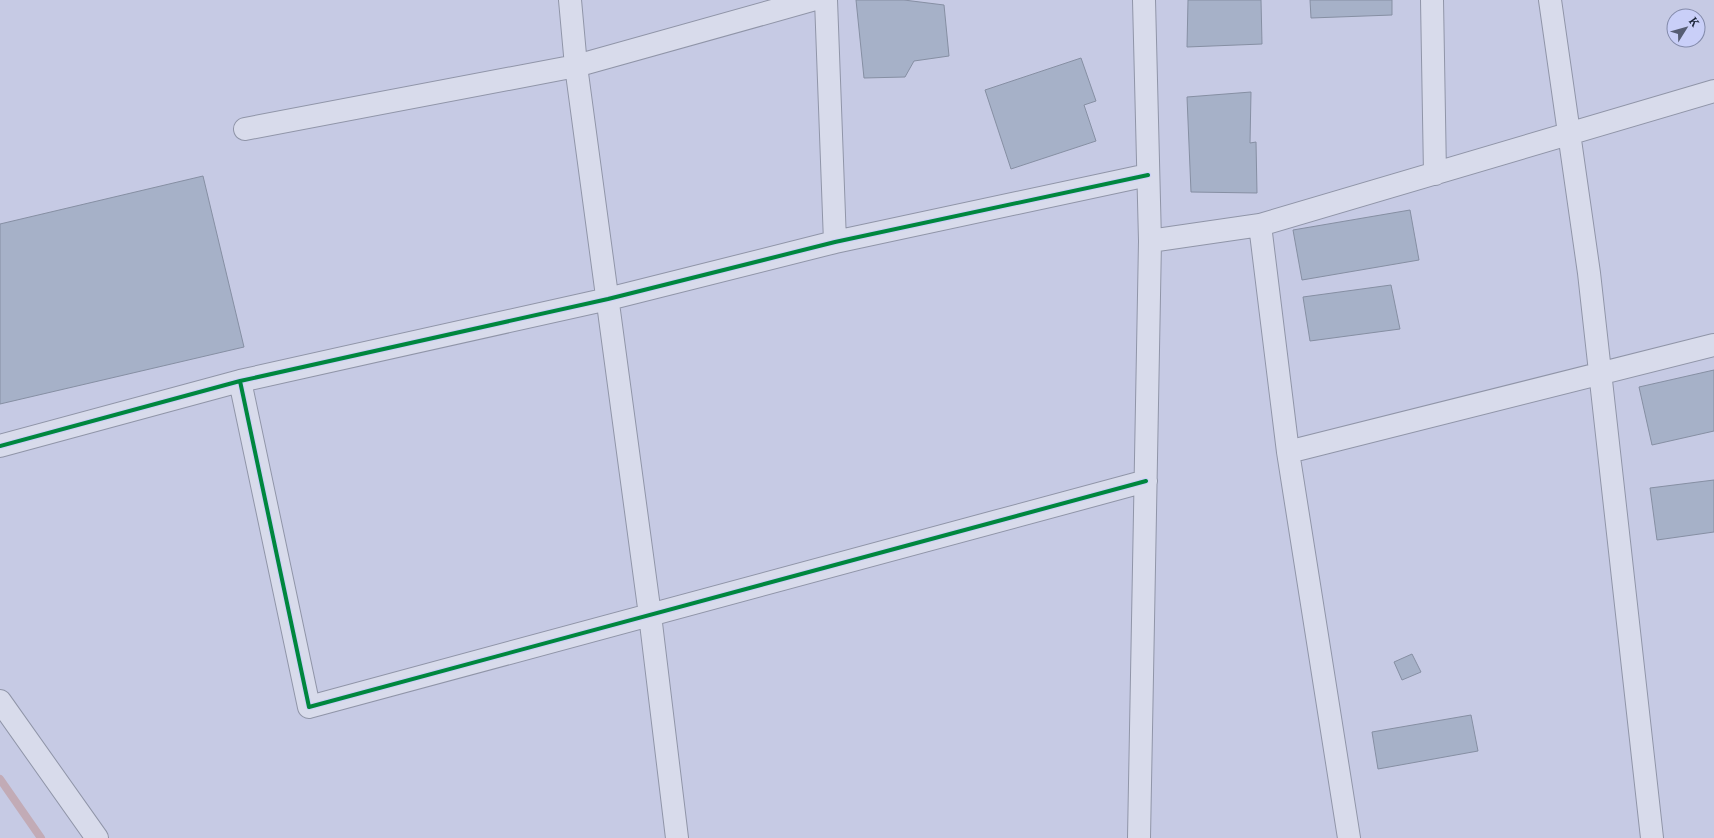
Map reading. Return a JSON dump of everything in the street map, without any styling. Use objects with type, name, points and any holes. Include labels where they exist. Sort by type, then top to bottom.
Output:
[{"type":"street","points":[[570,0],[576,66],[650,615],[677,838]]},
{"type":"street","points":[[245,129],[576,66],[812,0]]},
{"type":"street","points":[[826,0],[835,242]]},
{"type":"street","points":[[1139,838],[1150,241],[1144,0]]},
{"type":"street","points":[[1432,0],[1435,174]]},
{"type":"street","points":[[1550,0],[1590,274],[1652,838]]},
{"type":"street","points":[[1150,241],[1260,225],[1714,91]]},
{"type":"street","points":[[0,446],[240,380],[608,299],[835,242],[1148,175]]},
{"type":"street","points":[[1260,225],[1288,452],[1349,838]]},
{"type":"street","points":[[1288,452],[1714,345]]},
{"type":"street","points":[[240,380],[309,707],[1146,481]]},
{"type":"street","points":[[0,701],[97,838]]},
{"type":"building","points":[[856,0],[904,0],[944,5],[949,56],[914,61],[905,77],[864,78]]},
{"type":"building","points":[[1188,0],[1261,0],[1262,44],[1187,47]]},
{"type":"building","points":[[1310,0],[1392,0],[1392,15],[1311,18]]},
{"type":"building","points":[[1081,58],[1096,101],[1084,105],[1096,141],[1011,169],[985,90]]},
{"type":"building","points":[[1251,92],[1250,143],[1256,142],[1257,193],[1191,192],[1187,97]]},
{"type":"building","points":[[203,176],[244,347],[0,404],[0,224]]},
{"type":"building","points":[[1410,210],[1419,260],[1302,280],[1293,230]]},
{"type":"building","points":[[1391,285],[1400,329],[1310,341],[1303,297]]},
{"type":"building","points":[[1714,370],[1714,431],[1652,445],[1639,387]]},
{"type":"building","points":[[1714,480],[1714,532],[1657,540],[1650,488]]},
{"type":"building","points":[[1412,654],[1421,672],[1402,680],[1394,662]]},
{"type":"building","points":[[1471,715],[1478,751],[1378,769],[1372,732]]},
{"type":"waterway","points":[[0,779],[41,838]]},
{"type":"cycle path","points":[[0,446],[240,381],[608,299],[835,242],[1148,175]]},
{"type":"cycle path","points":[[240,381],[309,707],[1146,481]]}]
